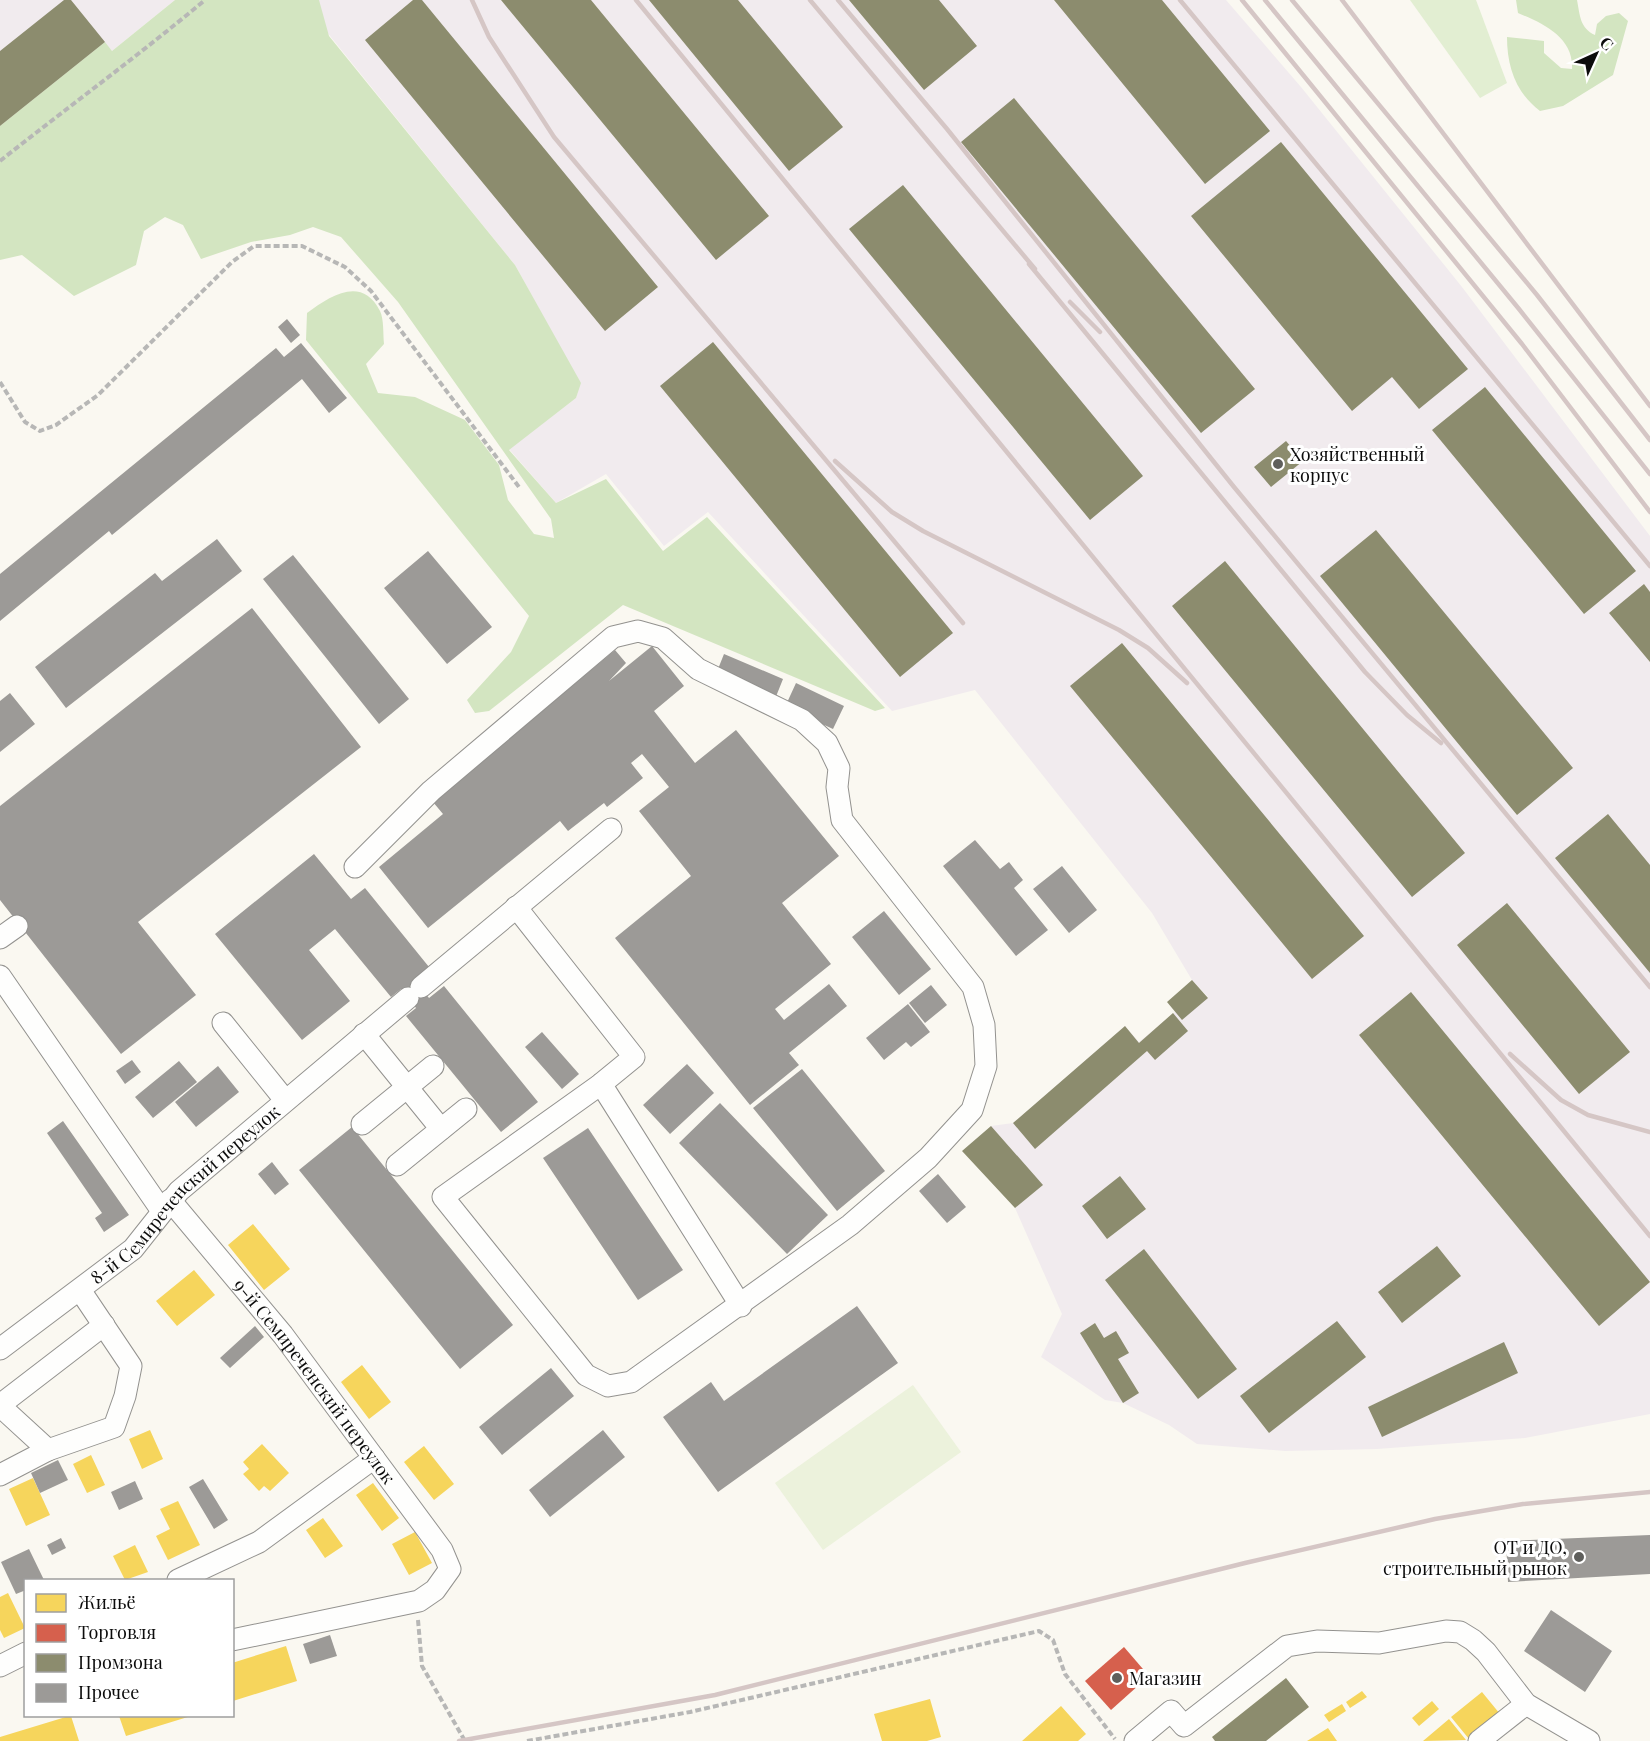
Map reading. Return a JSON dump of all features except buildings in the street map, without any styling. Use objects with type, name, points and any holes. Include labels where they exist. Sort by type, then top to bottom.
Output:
[{"type":"street","points":[[355,867],[431,791],[613,637],[638,631],[663,638],[698,669],[802,720],[827,743],[839,768],[837,787],[842,820],[973,987],[984,1024],[986,1066],[972,1110],[927,1158],[850,1225],[741,1306],[631,1382],[608,1386],[586,1375],[443,1197],[634,1058],[516,907]]},
{"type":"street","name":"8-й Семиреченский переулок","points":[[0,1349],[133,1249],[147,1234],[166,1205],[285,1100],[611,829]]},
{"type":"street","name":"9-й Семиреченский переулок","points":[[0,976],[166,1205],[283,1335],[442,1550],[450,1569],[435,1590],[419,1601]]},
{"type":"street","points":[[223,1023],[285,1100]]},
{"type":"street","points":[[364,1034],[441,1129]]},
{"type":"street","points":[[362,1124],[433,1066]]},
{"type":"street","points":[[601,1084],[741,1306]]},
{"type":"street","points":[[397,1165],[466,1109]]},
{"type":"street","points":[[0,1475],[48,1450],[114,1427],[125,1396],[131,1366],[80,1290]]},
{"type":"street","points":[[48,1450],[0,1406],[104,1325]]},
{"type":"street","points":[[182,1579],[259,1542],[374,1458]]},
{"type":"street","points":[[234,1640],[419,1601]]},
{"type":"street","points":[[1135,1741],[1171,1711],[1184,1726],[1287,1646],[1317,1641],[1379,1643],[1446,1630],[1460,1632],[1486,1652],[1526,1704],[1589,1741]]},
{"type":"street","points":[[0,1666],[24,1654]]},
{"type":"street","points":[[1479,1741],[1526,1704]]},
{"type":"path","points":[[0,161],[99,81],[143,53],[205,0]]},
{"type":"path","points":[[0,382],[25,422],[40,430],[56,425],[119,375],[232,262],[254,246],[302,246],[345,267],[371,291],[519,486]]},
{"type":"path","points":[[419,1601],[417,1630],[422,1666],[465,1741]]},
{"type":"path","points":[[527,1741],[690,1712],[1039,1631],[1053,1640],[1065,1674],[1116,1741]]},
{"type":"shaded area","points":[[0,0],[175,0],[112,51],[104,42],[0,126]]},
{"type":"shaded area","points":[[301,0],[1226,0],[1301,87],[1462,287],[1650,536],[1650,1414],[1525,1438],[1377,1449],[1285,1451],[1197,1444],[1169,1425],[1123,1403],[1105,1400],[1041,1357],[1062,1314],[1015,1208],[1042,1185],[991,1126],[1013,1123],[1125,1026],[1139,1042],[1175,1012],[1208,997],[1192,980],[1152,913],[975,690],[892,711],[708,512],[664,546],[606,474],[556,503],[509,449],[576,398],[580,383],[515,265]]},
{"type":"green space","points":[[175,0],[319,0],[329,36],[515,265],[581,383],[576,398],[509,450],[556,503],[606,479],[663,551],[707,517],[885,708],[875,711],[623,605],[489,711],[475,713],[467,700],[511,652],[529,616],[306,340],[307,313],[335,295],[345,292],[355,291],[373,300],[380,311],[383,322],[384,344],[366,364],[378,393],[415,397],[465,420],[499,465],[508,500],[534,534],[554,538],[551,519],[398,302],[341,237],[313,227],[290,235],[251,242],[201,259],[183,225],[165,217],[144,231],[136,265],[74,296],[22,255],[0,260],[0,126],[105,42],[112,51]]},
{"type":"green space","points":[[1410,0],[1476,0],[1507,83],[1480,98]]},
{"type":"green space","points":[[1516,0],[1577,0],[1580,16],[1586,29],[1595,35],[1597,24],[1606,16],[1619,13],[1628,21],[1613,75],[1563,106],[1540,111],[1525,96],[1514,78],[1507,48],[1507,37],[1544,41],[1544,53],[1561,68],[1572,69],[1571,58],[1568,48],[1555,33],[1537,21],[1518,13]]},
{"type":"green space","points":[[913,1385],[961,1452],[823,1550],[775,1483]]},
{"type":"railway","points":[[472,0],[489,37],[554,137],[963,623]]},
{"type":"railway","points":[[636,0],[1650,1236]]},
{"type":"railway","points":[[810,0],[1035,269]]},
{"type":"railway","points":[[838,0],[947,129],[1234,487],[1650,987]]},
{"type":"railway","points":[[1180,0],[1650,566]]},
{"type":"railway","points":[[1242,0],[1522,344],[1650,512]]},
{"type":"railway","points":[[1265,0],[1519,309],[1650,474]]},
{"type":"railway","points":[[1292,0],[1537,295],[1650,440]]},
{"type":"railway","points":[[1342,0],[1650,406]]},
{"type":"railway","points":[[1029,264],[1365,672],[1407,715],[1441,743]]},
{"type":"railway","points":[[1070,302],[1100,332]]},
{"type":"railway","points":[[835,461],[892,512],[923,531],[1119,630],[1148,648],[1187,683]]},
{"type":"railway","points":[[1510,1054],[1561,1100],[1588,1115],[1650,1132]]},
{"type":"railway","points":[[459,1741],[715,1695],[1245,1563],[1435,1519],[1523,1504],[1650,1492]]},
{"type":"place","name":"Хозяйственный корпус","points":[[1278,464]]},
{"type":"place","name":"ОТ и ДО, строительный рынок","points":[[1579,1557]]},
{"type":"place","name":"Магазин","points":[[1117,1678]]}]
